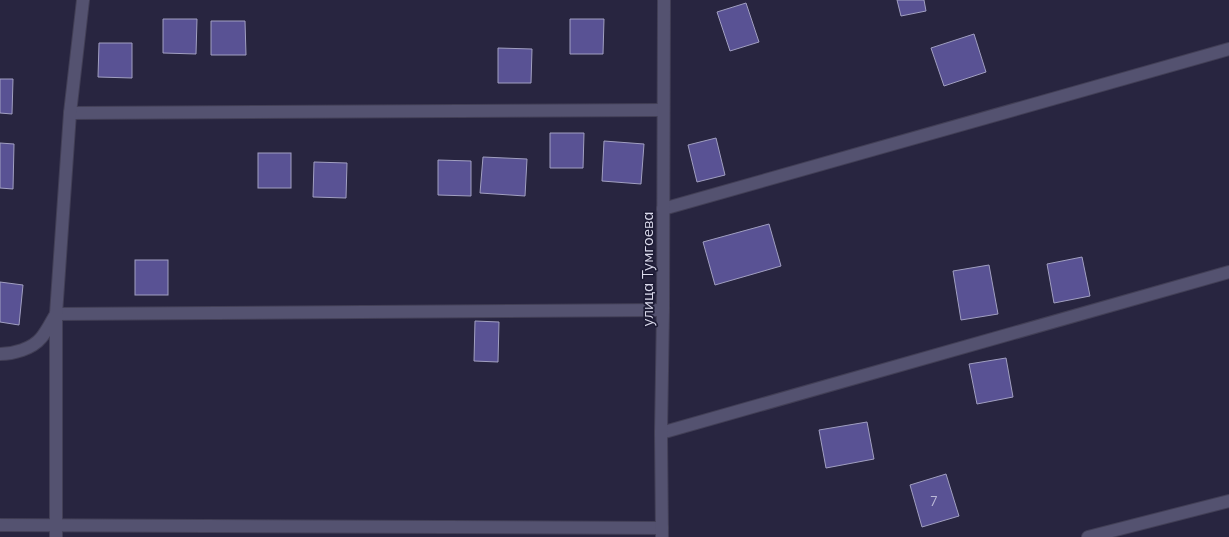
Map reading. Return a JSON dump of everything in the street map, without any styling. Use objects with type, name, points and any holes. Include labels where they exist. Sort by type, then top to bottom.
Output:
[{"type":"street","points":[[55,531],[56,314],[70,113],[83,0]]},
{"type":"street","name":"улица Тумгоева","points":[[662,532],[661,433],[664,0]]},
{"type":"street","points":[[663,209],[1229,49]]},
{"type":"street","points":[[70,113],[663,110]]},
{"type":"street","points":[[661,433],[1229,272]]},
{"type":"street","points":[[56,314],[663,310]]},
{"type":"street","points":[[0,354],[8,354],[28,348],[40,339],[56,314]]},
{"type":"street","points":[[1088,537],[1229,501]]},
{"type":"street","points":[[0,525],[55,531],[662,532]]},
{"type":"building","points":[[897,0],[924,0],[926,11],[901,16]]},
{"type":"building","points":[[746,3],[759,42],[730,51],[717,12]]},
{"type":"building","points":[[163,19],[197,19],[196,54],[163,53]]},
{"type":"building","points":[[570,19],[604,19],[603,54],[570,54]]},
{"type":"building","points":[[211,21],[245,21],[246,55],[211,55]]},
{"type":"building","points":[[974,34],[986,72],[944,86],[931,48]]},
{"type":"building","points":[[99,43],[132,43],[132,78],[98,77]]},
{"type":"building","points":[[498,48],[532,49],[531,83],[498,83]]},
{"type":"building","points":[[0,79],[13,79],[12,114],[0,113]]},
{"type":"building","points":[[550,133],[584,133],[583,168],[550,168]]},
{"type":"building","points":[[716,138],[725,175],[697,182],[688,145]]},
{"type":"building","points":[[604,141],[644,144],[641,184],[602,181]]},
{"type":"building","points":[[0,143],[14,144],[13,189],[0,188]]},
{"type":"building","points":[[258,153],[291,153],[291,188],[258,188]]},
{"type":"building","points":[[483,157],[527,159],[525,196],[480,193]]},
{"type":"building","points":[[438,160],[471,161],[471,196],[438,195]]},
{"type":"building","points":[[314,162],[347,163],[346,198],[313,197]]},
{"type":"building","points":[[769,224],[781,266],[715,285],[703,242]]},
{"type":"building","points":[[1082,257],[1090,296],[1054,303],[1047,264]]},
{"type":"building","points":[[135,260],[168,260],[168,295],[135,295]]},
{"type":"building","points":[[989,265],[998,314],[961,320],[953,271]]},
{"type":"building","points":[[0,282],[23,285],[19,325],[0,322]]},
{"type":"building","points":[[475,321],[499,322],[498,362],[474,361]]},
{"type":"building","points":[[1006,358],[1013,397],[977,404],[969,364]]},
{"type":"building","points":[[867,422],[874,459],[826,468],[819,430]]},
{"type":"building","points":[[946,474],[959,516],[922,527],[910,485]]}]
